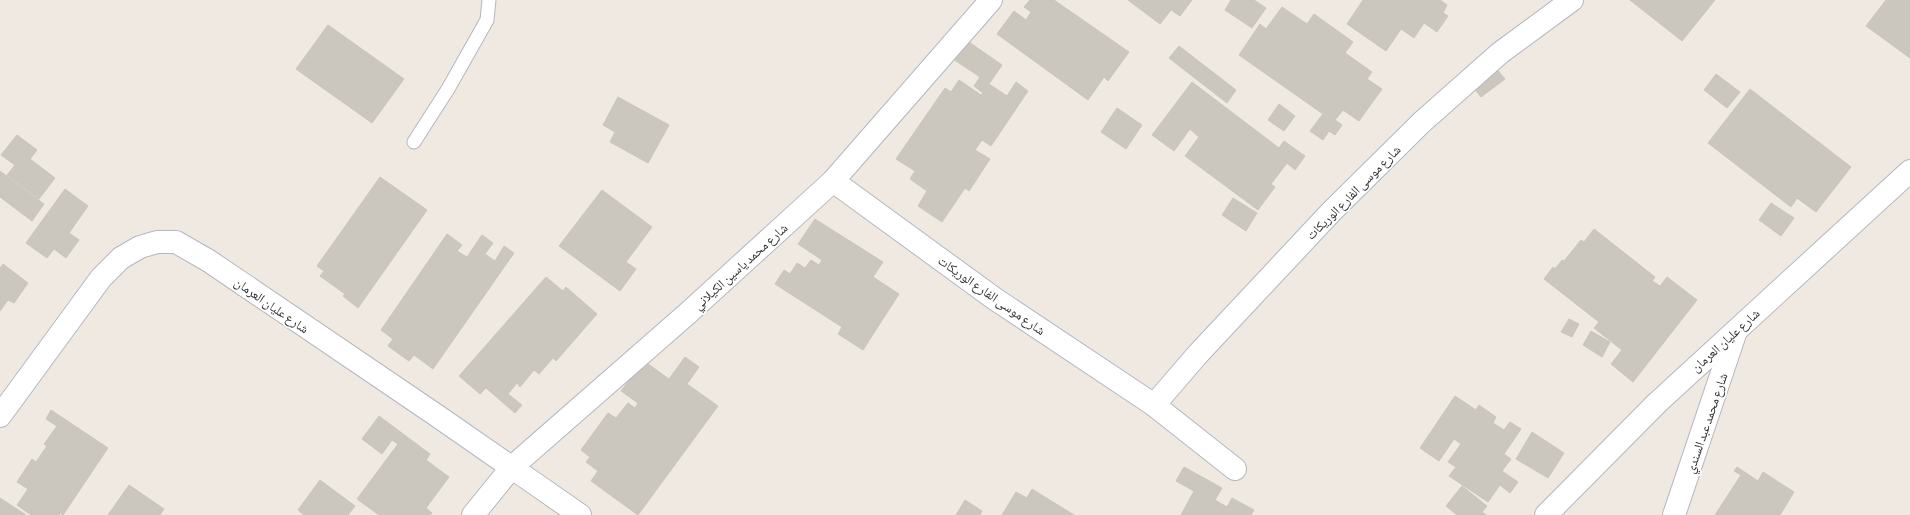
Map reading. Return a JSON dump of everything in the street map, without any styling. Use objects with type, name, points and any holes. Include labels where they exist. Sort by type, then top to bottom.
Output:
[{"type":"street","name":"شارع محمد ياسين الكيلاني","points":[[473,515],[512,467],[687,314],[833,181],[991,0]]},
{"type":"street","name":"شارع موسى الفارع الوريكات","points":[[1154,405],[1198,354],[1331,212],[1422,122],[1500,53],[1572,0]]},
{"type":"street","name":"شارع عليان العرمان","points":[[1546,515],[1657,402],[1910,171]]},
{"type":"street","name":"شارع موسى الفارع الوريكات","points":[[833,181],[995,299],[1154,405],[1234,469]]},
{"type":"street","name":"شارع عليان العرمان","points":[[0,416],[101,278],[121,258],[140,247],[157,242],[176,242],[209,261],[580,515]]},
{"type":"street","name":"شارع محمد عبد السندي","points":[[1674,515],[1736,330]]},
{"type":"lane","points":[[414,142],[448,89],[487,20],[489,0]]},
{"type":"building","points":[[1030,0],[1054,0],[1129,52],[1108,81],[1104,77],[1088,100],[997,34],[1014,11],[1026,20],[1031,12],[1024,7]]},
{"type":"building","points":[[1128,0],[1192,0],[1180,16],[1171,10],[1160,24]]},
{"type":"building","points":[[1231,0],[1254,0],[1266,8],[1252,28],[1225,10]]},
{"type":"building","points":[[1363,0],[1440,0],[1447,5],[1443,13],[1448,16],[1437,32],[1424,23],[1414,38],[1401,29],[1386,51],[1347,24]]},
{"type":"building","points":[[1630,0],[1715,0],[1682,41]]},
{"type":"building","points":[[1886,0],[1910,0],[1910,58],[1866,26]]},
{"type":"building","points":[[1282,7],[1307,24],[1314,14],[1353,42],[1345,53],[1372,72],[1367,79],[1382,89],[1359,121],[1343,110],[1335,120],[1342,125],[1335,135],[1329,131],[1323,140],[1310,131],[1323,114],[1239,55],[1260,24],[1266,29]]},
{"type":"building","points":[[328,25],[404,79],[372,123],[296,69]]},
{"type":"building","points":[[966,40],[1002,65],[989,84],[1007,96],[1016,82],[1028,91],[991,146],[982,140],[975,150],[990,159],[969,191],[965,188],[942,222],[918,206],[927,191],[910,179],[915,171],[896,159],[945,88],[951,92],[959,80],[981,95],[983,93],[974,86],[980,77],[953,59]]},
{"type":"building","points":[[1179,46],[1236,90],[1227,103],[1169,58]]},
{"type":"building","points":[[1494,66],[1505,79],[1481,97],[1471,84]]},
{"type":"building","points":[[1716,74],[1740,92],[1727,108],[1704,90]]},
{"type":"building","points":[[1192,82],[1279,148],[1284,141],[1305,156],[1295,170],[1287,163],[1271,184],[1275,187],[1258,210],[1185,156],[1199,137],[1190,129],[1174,151],[1152,135]]},
{"type":"building","points":[[1750,89],[1851,167],[1816,212],[1797,198],[1791,207],[1708,143]]},
{"type":"building","points":[[618,97],[669,125],[648,163],[610,142],[615,132],[603,125]]},
{"type":"building","points":[[1279,104],[1295,116],[1284,131],[1268,120]]},
{"type":"building","points":[[1117,108],[1142,125],[1126,149],[1101,132]]},
{"type":"building","points":[[17,135],[37,150],[30,159],[55,178],[39,199],[7,175],[15,165],[1,155]]},
{"type":"building","points":[[0,171],[44,204],[32,221],[0,197]]},
{"type":"building","points":[[380,177],[427,210],[358,308],[343,296],[345,294],[320,276],[324,271],[317,266]]},
{"type":"building","points":[[65,189],[88,206],[69,233],[79,240],[66,258],[54,249],[47,258],[26,243]]},
{"type":"building","points":[[602,190],[652,227],[626,262],[636,269],[620,291],[559,246]]},
{"type":"building","points":[[1233,198],[1257,213],[1246,231],[1222,215]]},
{"type":"building","points":[[1771,203],[1794,218],[1781,236],[1759,220]]},
{"type":"building","points":[[815,219],[883,262],[873,277],[899,294],[863,350],[838,334],[842,327],[775,284],[784,270],[790,274],[797,263],[805,268],[811,260],[819,265],[822,260],[798,244]]},
{"type":"building","points":[[1594,229],[1655,277],[1652,281],[1660,286],[1667,277],[1697,300],[1633,382],[1611,364],[1622,350],[1594,328],[1599,322],[1544,279],[1553,267],[1555,269],[1562,260],[1564,261],[1581,240],[1584,242]]},
{"type":"building","points":[[447,234],[462,245],[457,251],[467,257],[482,235],[493,243],[485,254],[495,261],[504,246],[514,253],[433,369],[414,355],[409,361],[388,346],[393,339],[381,330]]},
{"type":"building","points":[[3,264],[28,283],[14,303],[8,300],[0,311],[0,268]]},
{"type":"building","points":[[546,277],[563,291],[566,287],[597,314],[556,361],[553,358],[539,374],[534,370],[520,387],[517,383],[508,394],[522,405],[515,413],[486,388],[480,394],[459,376]]},
{"type":"building","points":[[1569,319],[1579,324],[1572,337],[1561,332]]},
{"type":"building","points":[[1591,331],[1610,342],[1602,357],[1583,345]]},
{"type":"building","points":[[685,357],[699,367],[687,384],[718,406],[638,515],[591,481],[598,471],[586,462],[590,457],[581,450],[608,413],[616,418],[628,403],[635,408],[638,403],[621,391],[644,361],[669,379]]},
{"type":"building","points":[[1455,396],[1476,410],[1479,405],[1496,417],[1493,423],[1504,430],[1510,422],[1521,429],[1504,454],[1511,459],[1502,471],[1518,482],[1510,493],[1500,485],[1488,502],[1449,476],[1456,467],[1448,462],[1461,444],[1454,439],[1439,461],[1420,448]]},
{"type":"building","points":[[51,410],[108,448],[63,515],[60,513],[59,515],[31,515],[17,505],[28,489],[17,482],[32,459],[36,462],[47,446],[44,444],[57,426],[46,419]]},
{"type":"building","points":[[379,416],[430,454],[426,460],[449,477],[426,508],[432,513],[430,515],[379,515],[357,499],[398,444],[392,440],[382,454],[362,439]]},
{"type":"building","points":[[1532,432],[1564,453],[1548,478],[1516,459]]},
{"type":"building","points":[[1184,467],[1222,488],[1215,500],[1227,507],[1232,498],[1254,510],[1251,515],[1181,515],[1194,491],[1176,481]]},
{"type":"building","points":[[1737,467],[1758,481],[1763,472],[1794,492],[1780,515],[1715,515],[1741,475],[1734,471]]},
{"type":"building","points":[[320,480],[355,506],[348,515],[304,515],[298,510]]},
{"type":"building","points":[[129,485],[164,509],[160,515],[108,515]]},
{"type":"building","points":[[1462,486],[1487,506],[1482,512],[1486,515],[1457,515],[1446,506]]},
{"type":"building","points":[[1032,489],[1074,515],[1002,515],[1016,492],[1027,498]]},
{"type":"building","points":[[0,498],[26,515],[0,515]]},
{"type":"building","points":[[965,500],[982,511],[980,515],[956,515]]}]
